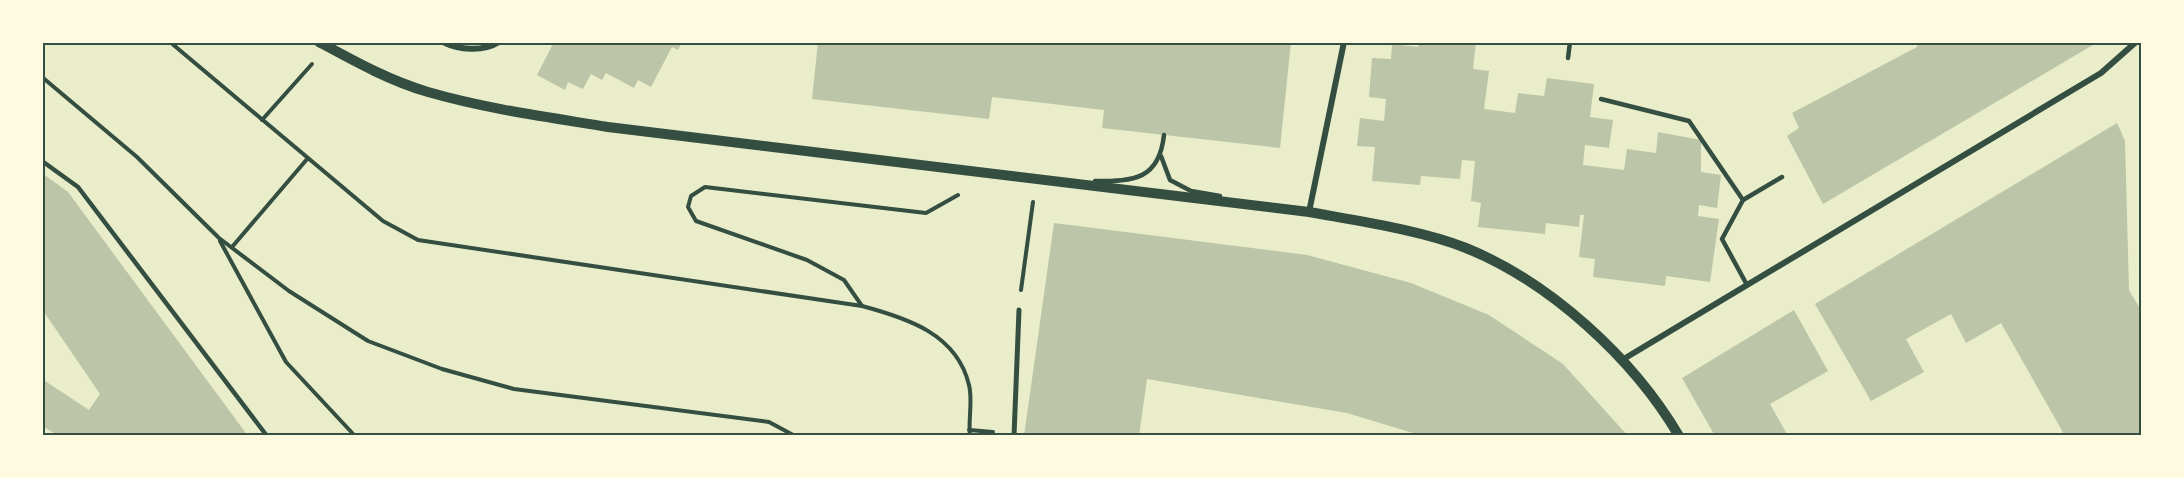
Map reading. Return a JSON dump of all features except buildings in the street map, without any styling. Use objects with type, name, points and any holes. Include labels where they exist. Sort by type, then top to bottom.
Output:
[{"type":"street","points":[[319,42],[387,77],[427,91],[507,111],[608,127],[1309,212],[1377,224],[1465,248],[1533,283],[1622,360],[1667,414],[1679,436]]},
{"type":"street","points":[[443,42],[456,48],[491,48],[499,42]]},
{"type":"street","points":[[1309,212],[1344,42]]},
{"type":"street","points":[[1622,360],[2101,73],[2136,42]]},
{"type":"street","points":[[1014,436],[1019,310]]},
{"type":"lane","points":[[1568,58],[1570,42]]},
{"type":"lane","points":[[1601,99],[1689,121],[1743,200]]},
{"type":"lane","points":[[1164,135],[1161,156],[1170,180],[1191,192],[1236,199],[1251,206]]},
{"type":"lane","points":[[1063,182],[1125,181],[1143,175],[1161,156]]},
{"type":"lane","points":[[42,161],[78,186],[267,436]]},
{"type":"lane","points":[[1747,285],[1722,239],[1743,200],[1782,177]]},
{"type":"path","points":[[170,42],[383,221],[418,240],[862,306],[903,316],[935,334],[962,363],[970,387],[970,433],[990,432]]},
{"type":"path","points":[[262,120],[312,63]]},
{"type":"path","points":[[42,77],[137,157],[219,238],[289,291],[368,341],[442,369],[514,389],[769,422],[795,436]]},
{"type":"path","points":[[232,247],[308,158]]},
{"type":"path","points":[[862,306],[844,280],[807,260],[723,228],[696,221],[688,207],[691,196],[705,187],[926,213],[961,193]]},
{"type":"path","points":[[1019,310],[1033,202]]},
{"type":"path","points":[[219,238],[286,362],[355,436]]}]
